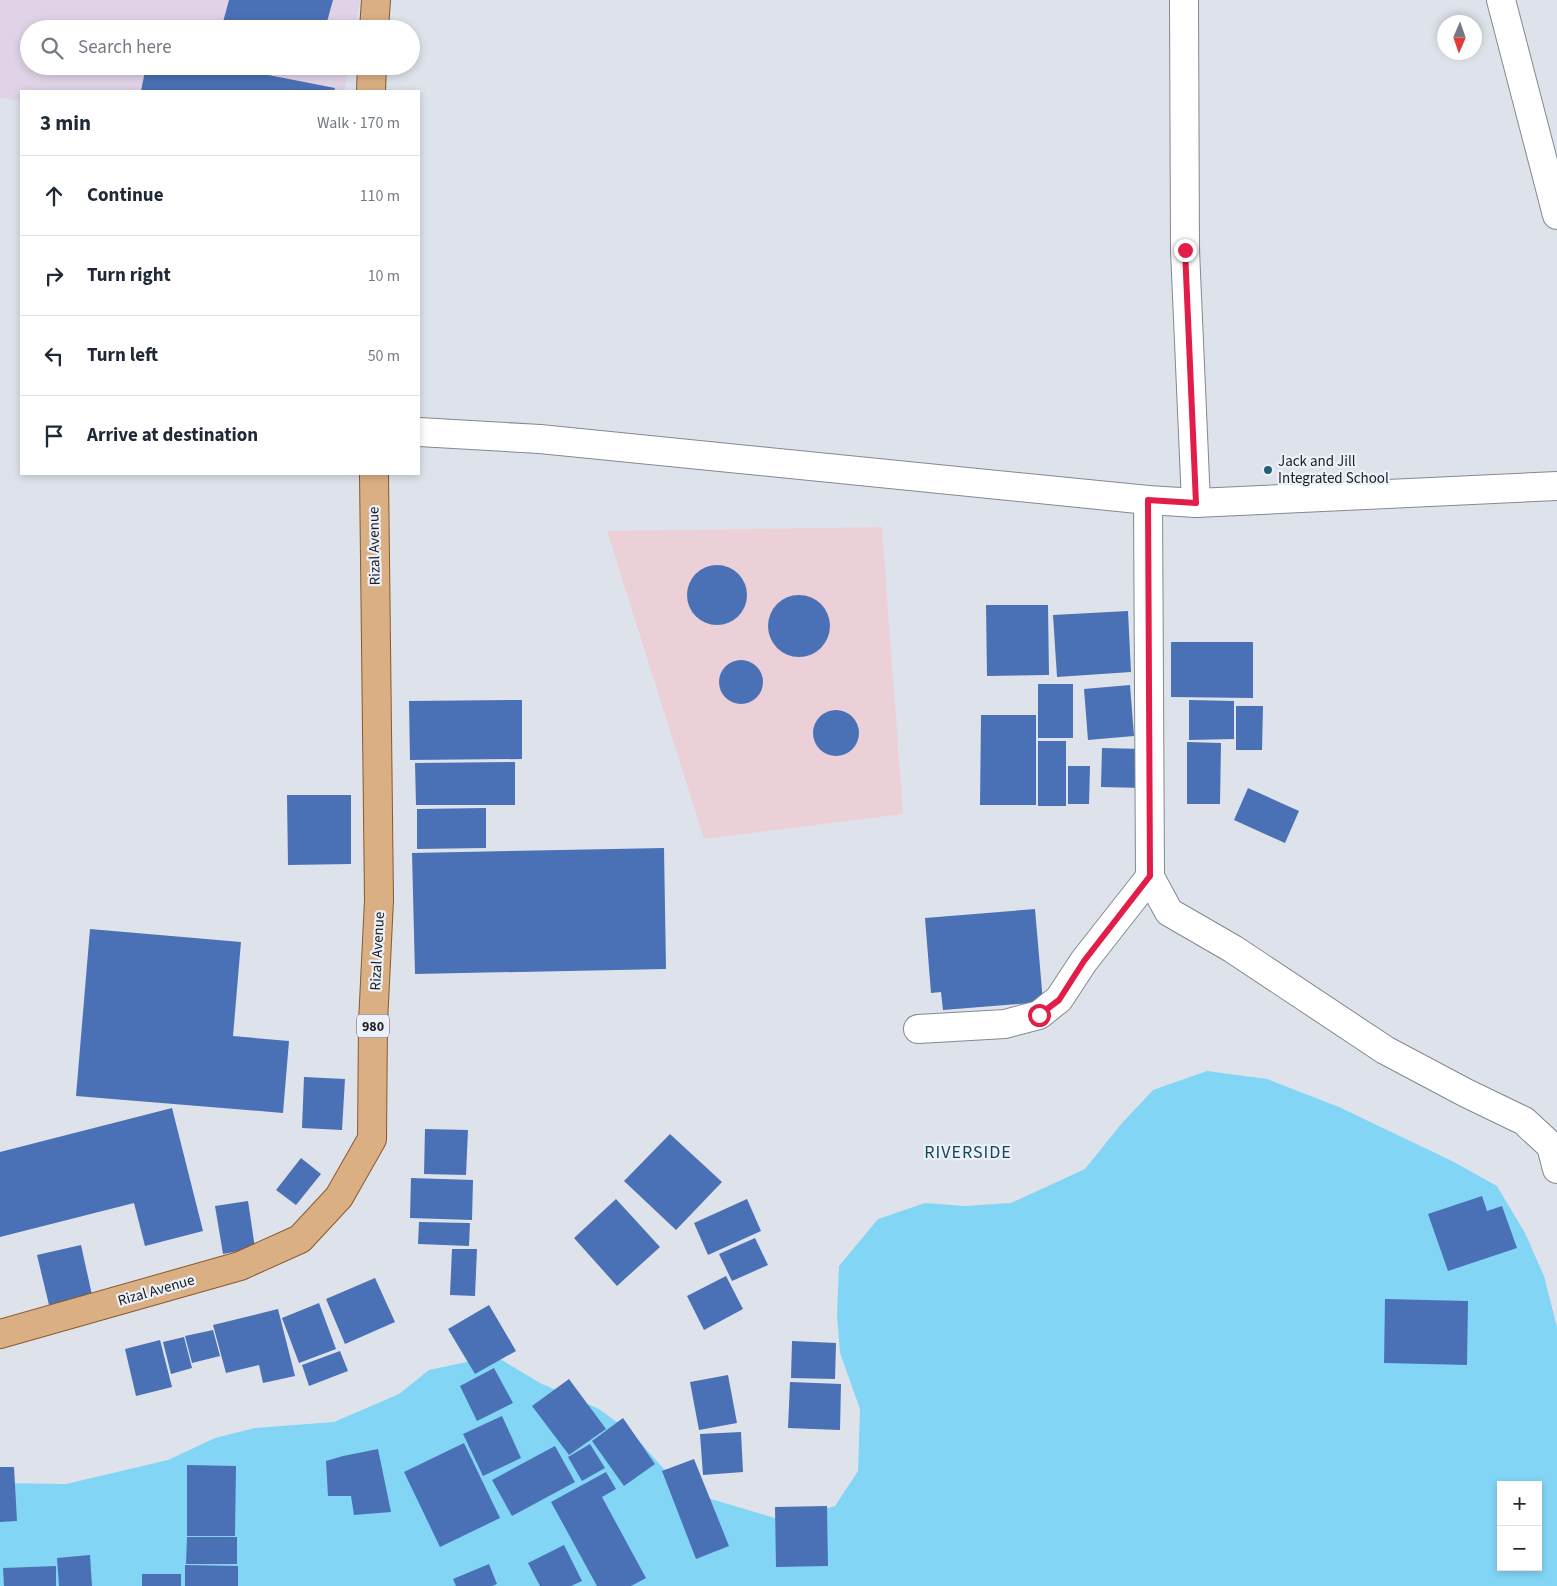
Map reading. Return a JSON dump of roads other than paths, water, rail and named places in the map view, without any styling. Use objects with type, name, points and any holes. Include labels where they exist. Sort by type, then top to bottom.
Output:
[{"type":"main road","points":[[375,20],[376,0]]},
{"type":"main road","points":[[371,90],[372,75]]},
{"type":"main road","name":"Rizal Avenue","points":[[0,1334],[240,1266],[300,1239],[340,1197],[372,1139],[373,1023],[379,900],[374,475]]},
{"type":"street","points":[[1184,0],[1185,250],[1196,503]]},
{"type":"street","points":[[1501,0],[1557,215]]},
{"type":"street","points":[[420,432],[540,438],[1148,500],[1196,503],[1557,486]]},
{"type":"street","points":[[1148,500],[1150,876],[1169,912],[1233,949],[1385,1050],[1524,1121],[1550,1146],[1557,1168]]},
{"type":"street","points":[[918,1029],[1006,1024],[1039,1015],[1059,1000],[1084,961],[1150,876]]},
{"type":"water","points":[[1207,1071],[1267,1079],[1339,1107],[1452,1161],[1497,1186],[1525,1233],[1544,1276],[1557,1327],[1557,1586],[0,1586],[0,1483],[66,1484],[168,1460],[215,1438],[255,1428],[334,1422],[399,1394],[429,1370],[495,1356],[540,1383],[599,1409],[632,1433],[663,1468],[701,1496],[785,1521],[835,1506],[858,1471],[860,1409],[840,1353],[837,1315],[839,1266],[878,1219],[925,1203],[965,1206],[1011,1203],[1085,1169],[1122,1123],[1153,1090]]},
{"type":"place","name":"Jack and Jill Integrated School","points":[[1268,470]]},
{"type":"district","name":"RIVERSIDE","points":[[968,1152]]}]
